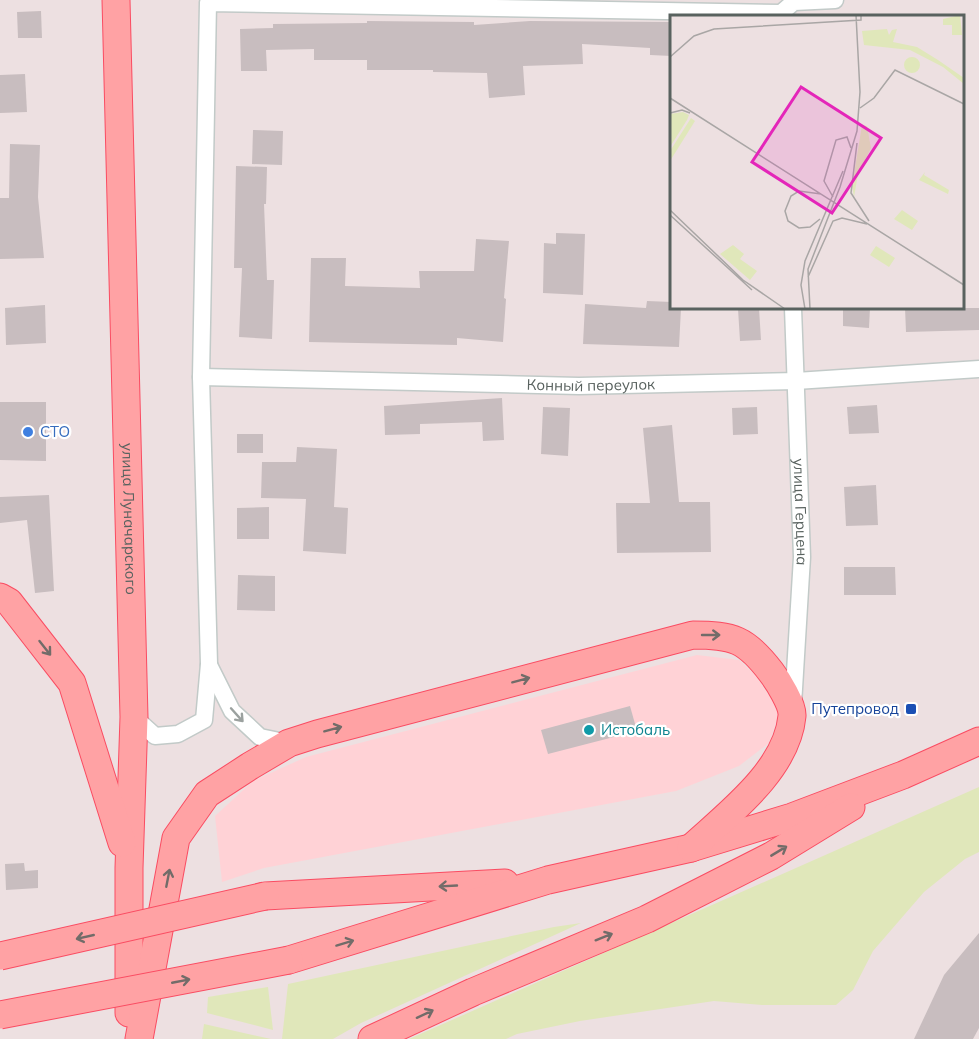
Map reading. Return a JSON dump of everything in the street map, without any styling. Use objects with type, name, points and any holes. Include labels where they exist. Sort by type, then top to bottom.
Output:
[{"type":"main road","name":"улица Луначарского","points":[[116,0],[134,717],[129,868],[128,1039]]},
{"type":"main road","points":[[5,599],[72,683],[102,773],[129,868]]},
{"type":"main road","points":[[140,1039],[176,838],[207,794],[289,743],[693,635],[721,635],[741,642],[762,660],[780,684],[792,715],[782,751],[754,791],[691,848]]},
{"type":"main road","points":[[0,1015],[289,960],[548,880],[691,848],[792,817],[903,775],[979,741]]},
{"type":"main road","points":[[372,1039],[473,992],[647,920],[771,856],[903,775]]},
{"type":"main road","points":[[0,956],[265,896],[548,880]]},
{"type":"street","points":[[134,717],[154,736],[178,735],[204,720],[208,664],[201,378],[208,3],[781,15],[794,2],[835,0]]},
{"type":"street","name":"улица Герцена","points":[[792,715],[802,558],[793,309]]},
{"type":"street","name":"Конный переулок","points":[[201,378],[579,386],[795,381],[979,369]]},
{"type":"street","points":[[208,664],[232,711],[260,737],[289,743]]},
{"type":"street","points":[[0,1026],[129,1001]]},
{"type":"shaded area","points":[[697,655],[739,660],[756,676],[780,712],[769,743],[739,766],[676,791],[264,868],[222,882],[215,816],[253,781],[306,757]]},
{"type":"green space","points":[[979,787],[979,852],[965,859],[924,892],[873,951],[853,990],[836,1005],[762,1005],[714,1001],[580,1021],[517,1034],[506,1039],[409,1039]]},
{"type":"green space","points":[[581,923],[361,1023],[333,1039],[282,1039],[288,984]]},
{"type":"green space","points":[[268,987],[273,1030],[207,1013],[208,997]]},
{"type":"green space","points":[[204,1024],[271,1039],[202,1039]]},
{"type":"building","points":[[41,11],[42,38],[18,38],[17,12]]},
{"type":"building","points":[[367,21],[474,22],[474,25],[530,21],[670,22],[670,56],[650,55],[650,48],[582,44],[583,64],[523,66],[525,95],[489,98],[487,73],[367,70],[367,60],[314,60],[314,49],[266,50],[267,71],[241,71],[240,29],[273,28],[273,24],[367,23]]},
{"type":"building","points":[[25,74],[27,112],[0,113],[0,75]]},
{"type":"building","points":[[253,130],[283,131],[282,165],[252,164]]},
{"type":"building","points":[[10,144],[40,145],[38,197],[44,258],[0,259],[0,198],[9,198]]},
{"type":"building","points":[[236,166],[267,167],[266,204],[264,204],[267,280],[274,280],[272,339],[239,337],[242,268],[234,268]]},
{"type":"building","points":[[556,233],[585,234],[583,295],[543,293],[544,243],[556,244]]},
{"type":"building","points":[[476,239],[509,241],[503,342],[457,338],[457,345],[309,342],[311,258],[346,258],[345,286],[420,288],[419,271],[474,271]]},
{"type":"building","points":[[647,301],[670,302],[670,309],[681,309],[679,347],[583,344],[585,304],[646,308]]},
{"type":"building","points":[[45,305],[46,343],[6,345],[5,308]]},
{"type":"building","points":[[979,308],[979,330],[906,332],[905,309]]},
{"type":"building","points":[[738,309],[759,309],[761,340],[740,341]]},
{"type":"building","points":[[843,309],[870,309],[869,328],[843,326]]},
{"type":"building","points":[[502,398],[504,440],[483,441],[482,422],[420,424],[420,434],[385,435],[384,406]]},
{"type":"building","name":"СТО","points":[[0,402],[46,402],[46,461],[0,460]]},
{"type":"building","points":[[877,405],[879,433],[849,434],[847,407]]},
{"type":"building","points":[[543,407],[570,408],[568,456],[541,454]]},
{"type":"building","points":[[757,407],[758,434],[733,435],[732,408]]},
{"type":"building","points":[[672,425],[679,502],[710,502],[711,552],[617,553],[616,503],[650,503],[643,428]]},
{"type":"building","points":[[237,434],[263,434],[263,453],[237,453]]},
{"type":"building","points":[[297,447],[337,449],[334,507],[348,508],[346,554],[303,551],[306,499],[261,498],[262,462],[296,462]]},
{"type":"building","points":[[876,485],[878,525],[846,526],[844,487]]},
{"type":"building","points":[[49,495],[54,591],[35,593],[27,520],[0,523],[0,497]]},
{"type":"building","points":[[269,507],[269,539],[237,539],[237,508]]},
{"type":"building","points":[[844,567],[895,567],[896,595],[844,595]]},
{"type":"building","points":[[238,575],[275,576],[275,611],[237,610]]},
{"type":"building","name":"Истобаль","points":[[630,706],[637,731],[548,754],[541,730]]},
{"type":"building","points":[[24,863],[25,871],[38,870],[38,888],[6,890],[5,864]]},
{"type":"building","points":[[979,933],[979,1028],[973,1039],[914,1039],[944,975]]},
{"type":"place","name":"СТО","points":[[28,432]]},
{"type":"place","name":"Путепровод","points":[[911,709]]},
{"type":"place","name":"Истобаль","points":[[589,730]]}]
